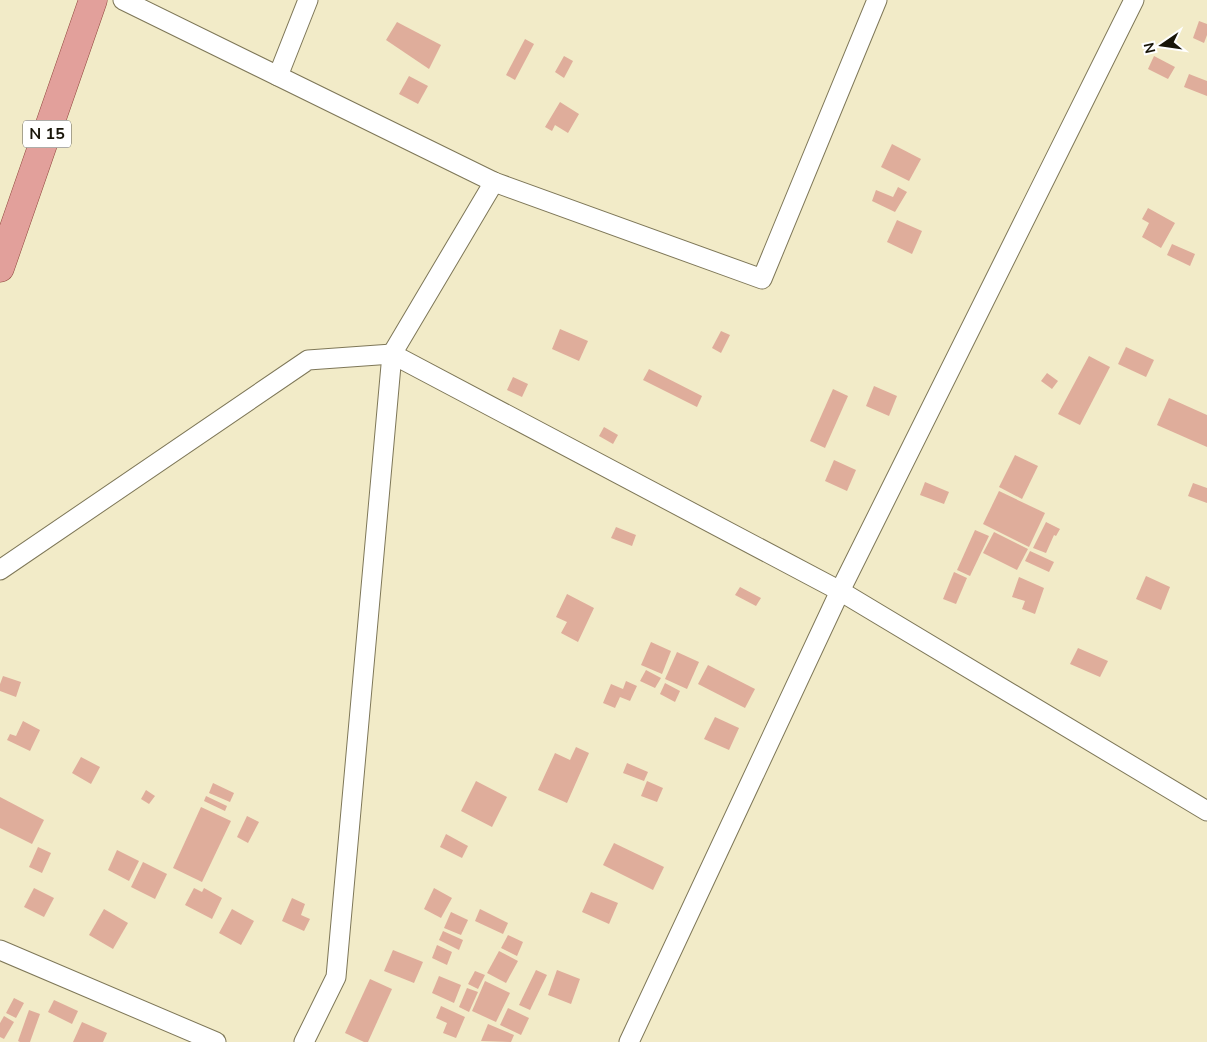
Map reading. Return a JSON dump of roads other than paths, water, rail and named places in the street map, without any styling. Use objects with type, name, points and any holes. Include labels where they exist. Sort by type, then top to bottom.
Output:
[{"type":"main road","name":"N 15","points":[[0,268],[93,0]]},
{"type":"street","points":[[124,0],[494,182],[762,279],[877,0]]},
{"type":"street","points":[[278,76],[308,0]]},
{"type":"street","points":[[629,1042],[840,591],[1134,0]]},
{"type":"street","points":[[304,1042],[336,977],[392,354],[494,182]]},
{"type":"street","points":[[0,570],[308,360],[392,354],[840,591],[1207,812]]},
{"type":"street","points":[[0,950],[216,1042]]}]
